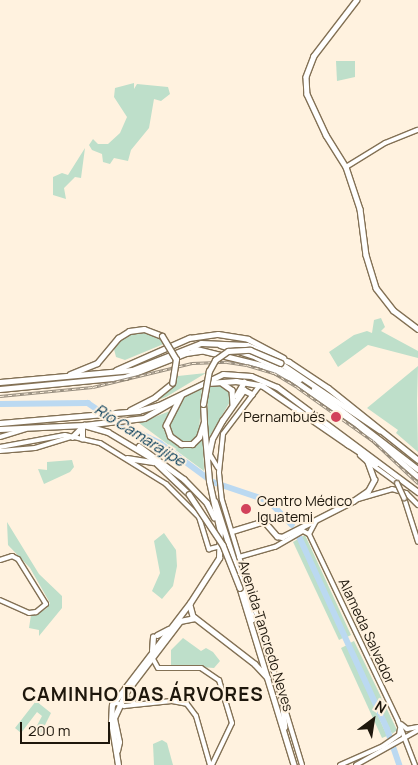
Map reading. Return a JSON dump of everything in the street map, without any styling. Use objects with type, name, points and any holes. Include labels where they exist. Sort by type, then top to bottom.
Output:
[{"type":"highway","points":[[59,378],[93,365],[118,338],[129,331],[144,329],[162,336],[176,359],[172,384],[155,397],[125,412]]},
{"type":"highway","points":[[0,382],[105,374],[142,367],[177,351],[201,343],[247,345],[289,362],[366,416],[418,460]]},
{"type":"highway","points":[[177,351],[197,348],[224,355],[267,367],[300,384],[370,434],[418,477]]},
{"type":"highway","points":[[181,395],[167,422],[170,436],[182,444],[192,444],[199,437],[204,422],[203,404],[209,371],[215,360],[228,351],[250,350],[280,363],[394,440]]},
{"type":"highway","points":[[3,423],[125,412],[152,407],[181,395],[197,384],[223,374],[251,376],[270,382],[394,477]]},
{"type":"highway","points":[[348,444],[418,492]]},
{"type":"main road","points":[[357,0],[322,43],[306,77],[311,106],[346,167],[360,209],[366,255],[376,288],[393,310],[418,329]]},
{"type":"main road","points":[[105,374],[189,338],[218,334],[248,339],[289,362]]},
{"type":"main road","points":[[201,343],[240,352],[288,372],[377,436],[418,469]]},
{"type":"main road","points":[[0,389],[125,377],[195,351],[224,355]]},
{"type":"main road","points":[[216,382],[230,387],[234,401]]},
{"type":"main road","points":[[197,384],[244,382],[260,385],[276,393],[348,444],[367,461],[374,483],[368,492],[285,538],[276,536],[264,521],[232,531]]},
{"type":"main road","points":[[232,406],[244,382]]},
{"type":"main road","points":[[207,469],[209,453],[217,428],[244,390],[252,394]]},
{"type":"main road","points":[[72,437],[83,426],[154,414],[181,395]]},
{"type":"main road","points":[[204,422],[207,469],[220,532],[218,558]]},
{"type":"main road","points":[[82,439],[83,426]]},
{"type":"main road","name":"Avenida Tancredo Neves","points":[[0,429],[83,426],[129,442],[158,463],[189,494],[223,545],[240,588],[258,638],[294,765]]},
{"type":"main road","points":[[129,442],[160,459],[188,483],[207,503],[220,532]]},
{"type":"main road","points":[[127,458],[158,463]]},
{"type":"main road","points":[[212,494],[242,576]]},
{"type":"main road","points":[[118,765],[119,742],[114,718],[117,704],[152,651],[190,603],[218,558],[227,548],[228,536]]},
{"type":"main road","points":[[238,555],[258,638]]},
{"type":"main road","points":[[190,603],[190,611],[195,618],[252,662],[269,680]]},
{"type":"main road","points":[[122,695],[153,659],[180,621],[195,618]]},
{"type":"main road","points":[[152,651],[155,636],[172,627]]},
{"type":"main road","points":[[162,638],[163,644]]},
{"type":"main road","points":[[283,706],[285,735]]},
{"type":"street","points":[[346,167],[385,143],[418,130]]},
{"type":"street","points":[[226,428],[260,385]]},
{"type":"street","points":[[218,468],[219,449],[226,428],[227,414]]},
{"type":"street","name":"Avenida Tancredo Neves","points":[[0,437],[32,427]]},
{"type":"street","points":[[0,451],[43,446],[72,437]]},
{"type":"street","points":[[0,447],[39,440],[72,437],[100,444],[127,458]]},
{"type":"street","points":[[39,440],[43,446]]},
{"type":"street","points":[[209,453],[218,468]]},
{"type":"street","points":[[138,461],[166,484],[195,512],[204,527],[209,549],[220,546]]},
{"type":"street","points":[[367,461],[394,477],[404,498],[418,542]]},
{"type":"street","name":"Avenida Tancredo Neves","points":[[218,468],[222,500],[302,765]]},
{"type":"street","points":[[353,501],[392,489],[406,493],[418,505]]},
{"type":"street","points":[[212,494],[222,500]]},
{"type":"street","points":[[303,528],[309,534],[318,519]]},
{"type":"street","name":"Alameda Salvador","points":[[309,534],[398,721],[400,741],[414,765]]},
{"type":"street","points":[[238,555],[285,538]]},
{"type":"street","points":[[0,560],[12,556],[18,559],[46,604],[33,614],[0,600]]},
{"type":"street","points":[[153,659],[158,668],[201,668],[219,680],[232,724],[211,765]]},
{"type":"street","points":[[122,695],[136,704]]},
{"type":"street","points":[[117,704],[172,701],[187,704],[196,716],[211,765]]},
{"type":"street","points":[[398,721],[407,729],[417,730]]},
{"type":"street","points":[[340,765],[383,746],[399,735],[400,727]]},
{"type":"street","points":[[356,765],[385,751],[417,730]]},
{"type":"green space","points":[[336,61],[355,61],[355,77],[337,81]]},
{"type":"green space","points":[[134,83],[134,89],[137,84],[168,87],[170,94],[161,101],[154,99],[149,128],[131,150],[128,161],[114,158],[110,164],[103,162],[102,154],[92,150],[89,145],[93,139],[98,144],[108,144],[120,133],[127,117],[114,97],[115,88]]},
{"type":"green space","points":[[85,148],[81,178],[75,177],[64,188],[66,199],[53,195],[53,177],[62,173],[68,175]]},
{"type":"green space","points":[[381,318],[385,327],[381,331],[418,351],[418,358],[368,345],[338,367],[329,352],[354,335],[367,331],[372,333],[374,320]]},
{"type":"green space","points":[[144,331],[159,337],[166,343],[125,360],[116,357],[114,349],[122,337],[132,332]]},
{"type":"green space","points":[[418,366],[418,452],[396,433],[398,430],[367,408]]},
{"type":"green space","points":[[206,373],[166,397],[144,405],[167,392],[178,376]]},
{"type":"green space","points":[[208,385],[224,385],[231,391],[231,400],[207,441]]},
{"type":"green space","points":[[202,386],[199,433],[192,441],[182,442],[170,433],[168,425],[174,410],[186,396]]},
{"type":"green space","points":[[170,411],[165,424],[174,442],[192,446],[203,436],[204,471],[139,423]]},
{"type":"green space","points":[[72,460],[74,467],[70,472],[44,484],[38,469],[47,470],[47,462]]},
{"type":"green space","points":[[7,522],[39,574],[62,596],[62,608],[39,636],[39,630],[29,628],[31,615],[46,609],[50,603],[30,568],[8,545]]},
{"type":"green space","points":[[164,533],[176,550],[177,566],[173,586],[162,599],[152,591],[160,573],[154,541]]},
{"type":"green space","points":[[305,535],[351,635],[347,637],[301,537]]},
{"type":"green space","points":[[298,539],[343,638],[339,640],[293,542]]},
{"type":"green space","points":[[183,638],[201,651],[206,648],[213,652],[220,661],[214,668],[171,665],[171,650]]},
{"type":"green space","points":[[354,641],[397,730],[392,734],[350,643]]},
{"type":"green space","points":[[347,645],[387,736],[382,738],[341,648]]},
{"type":"green space","points":[[36,701],[51,713],[39,737],[33,733],[42,716],[37,712],[21,733],[15,728]]},
{"type":"green space","points":[[162,740],[167,743],[173,765],[154,765],[153,744]]},
{"type":"waterway","name":"Rio Camarajipe","points":[[1,404],[88,403],[115,421],[160,443],[213,482],[269,501],[292,525]]},
{"type":"waterway","name":"Rio Camarajipe","points":[[300,538],[387,728],[400,765]]},
{"type":"railway","points":[[0,396],[93,387],[192,363],[227,362],[247,365],[274,373],[297,387],[373,441],[418,483]]},
{"type":"place","name":"Pernambués","points":[[336,417]]},
{"type":"place","name":"Centro Médico Iguatemi","points":[[246,509]]},
{"type":"district","name":"CAMINHO DAS ÁRVORES","points":[[143,695]]}]
